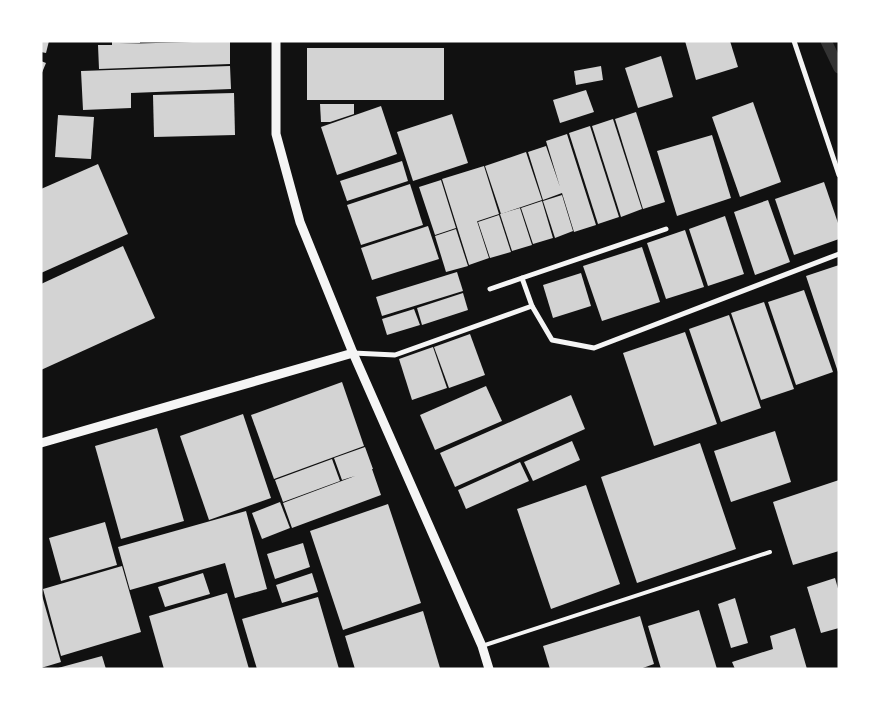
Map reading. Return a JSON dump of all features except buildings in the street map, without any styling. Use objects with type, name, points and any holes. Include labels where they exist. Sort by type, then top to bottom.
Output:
[{"type":"street","points":[[276,41],[276,134],[300,222],[353,353],[482,646],[490,669]]},
{"type":"street","points":[[794,41],[839,175]]},
{"type":"street","points":[[490,289],[666,229]]},
{"type":"street","points":[[522,278],[532,306],[552,340],[594,348],[839,254]]},
{"type":"street","points":[[41,443],[353,353],[395,354],[532,306]]},
{"type":"lane","points":[[482,646],[770,552]]},
{"type":"waterway","points":[[826,41],[839,68]]}]
